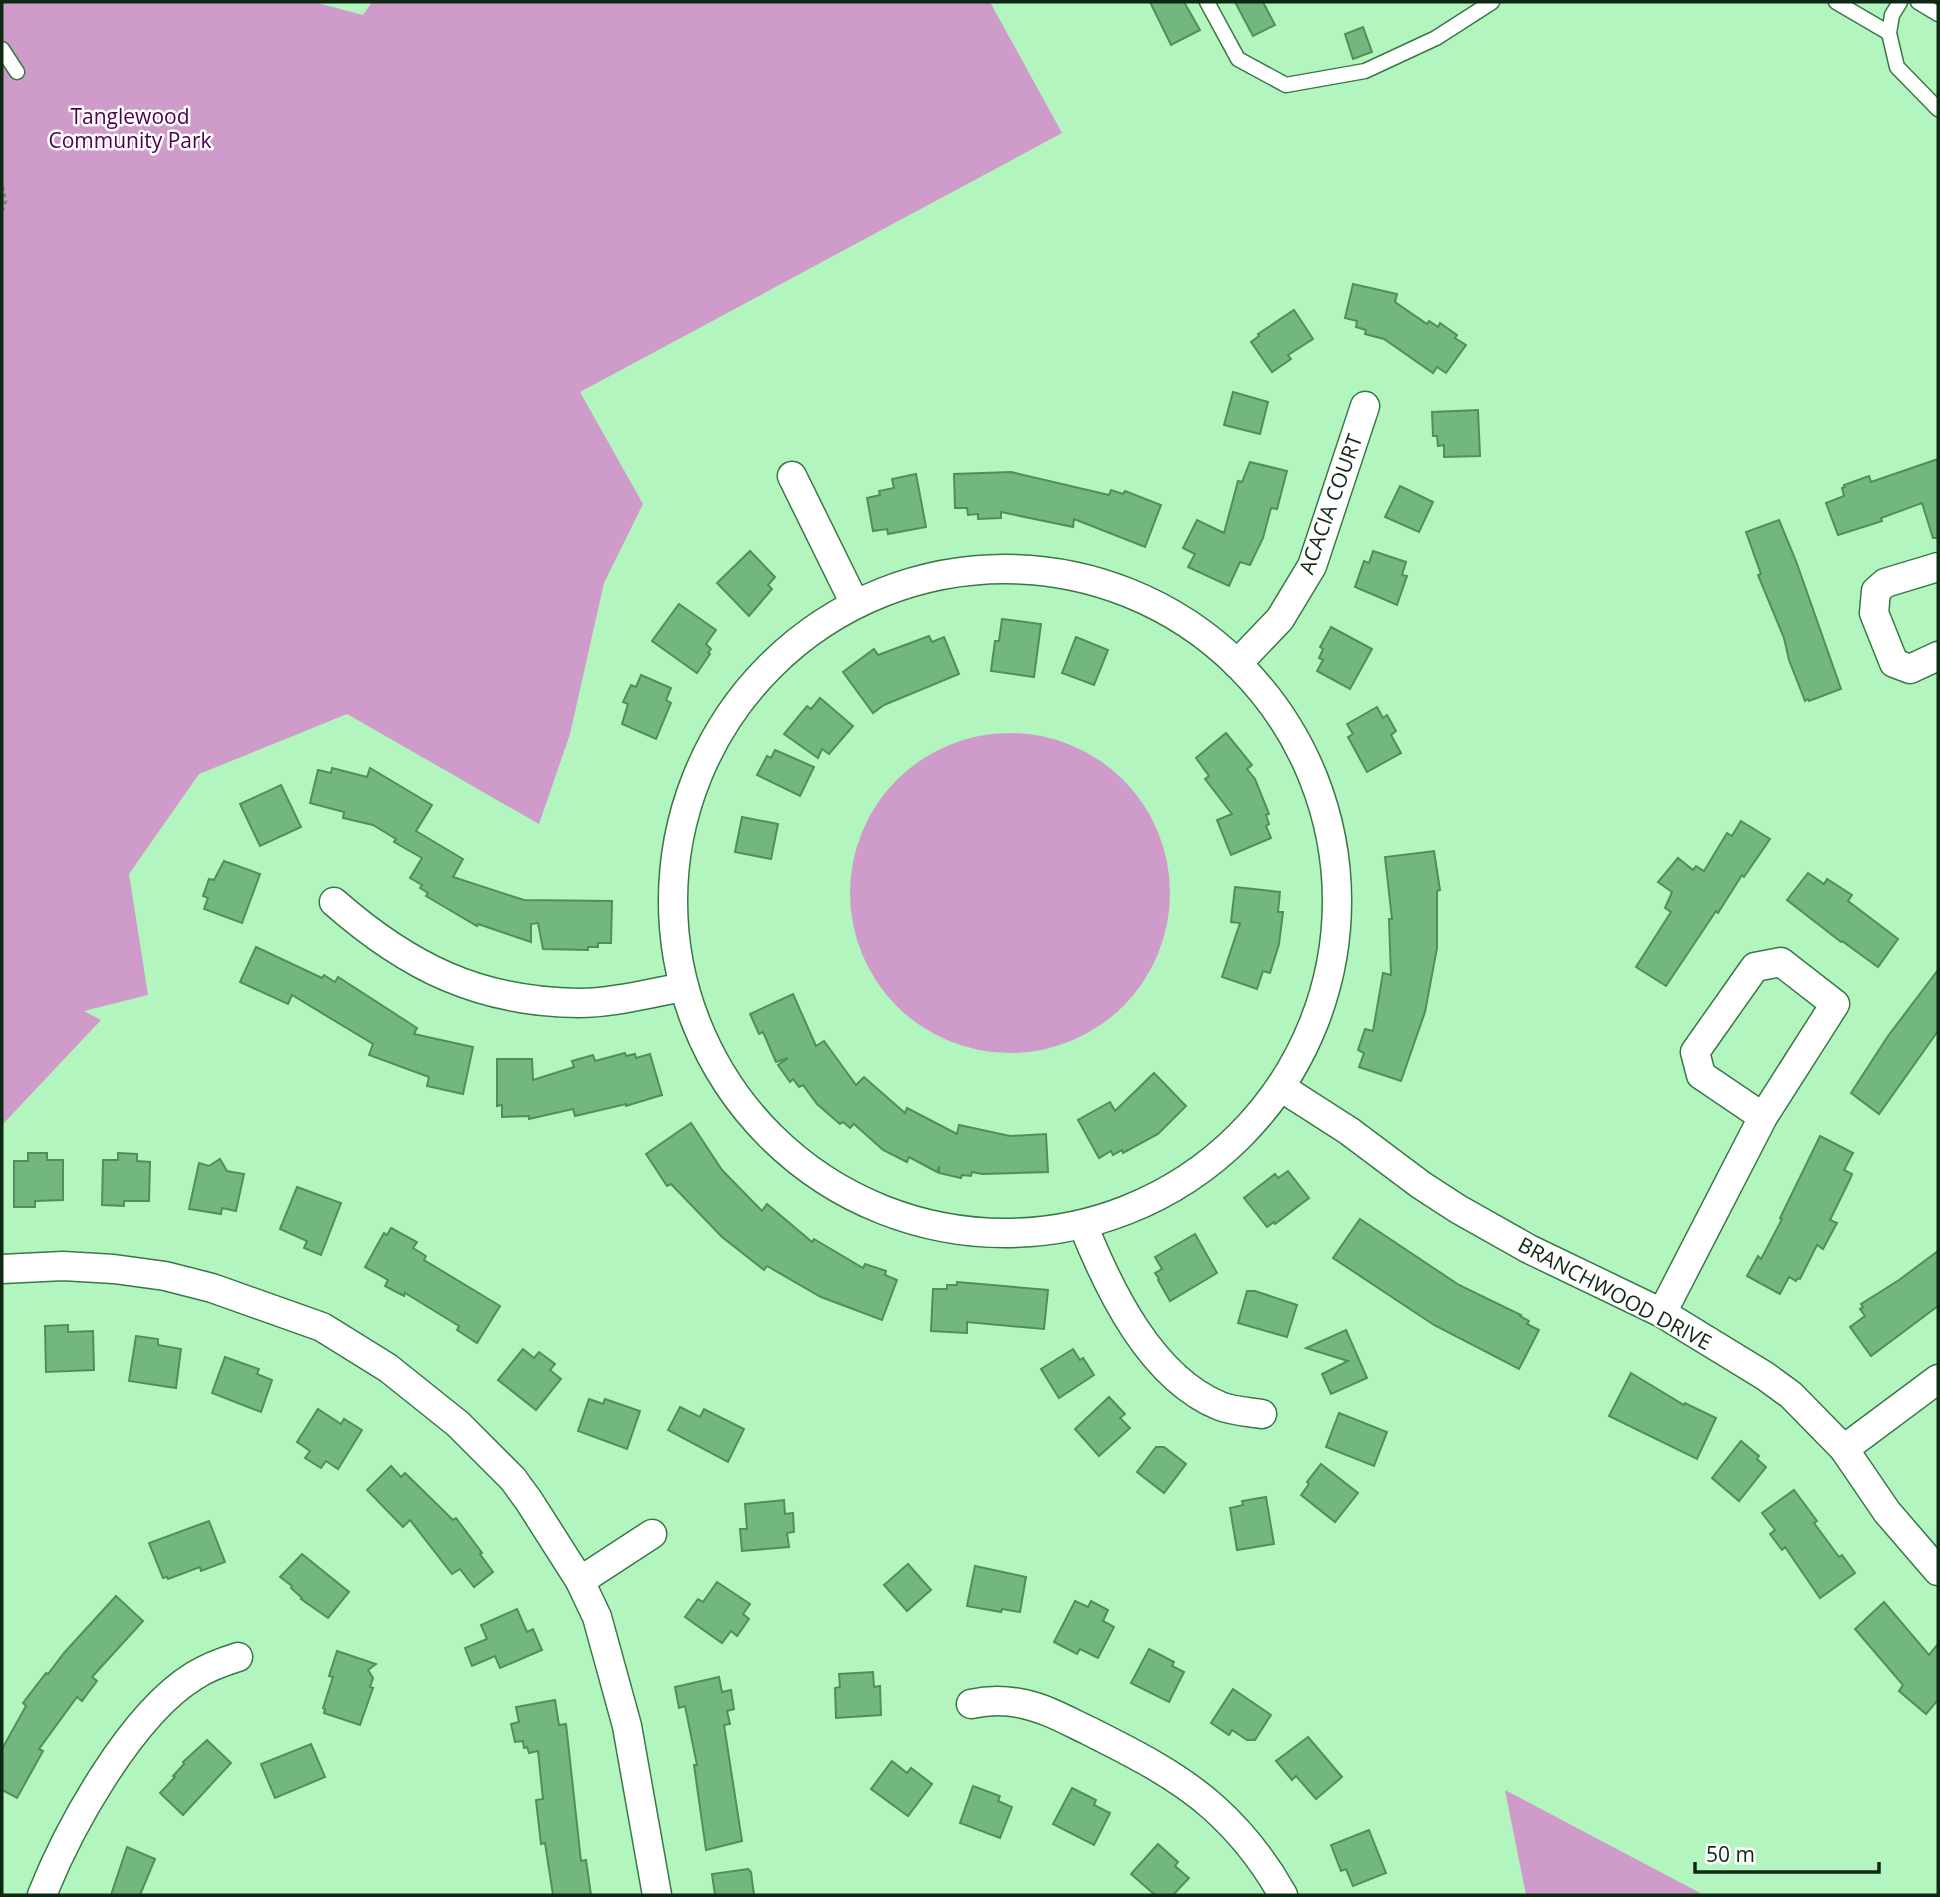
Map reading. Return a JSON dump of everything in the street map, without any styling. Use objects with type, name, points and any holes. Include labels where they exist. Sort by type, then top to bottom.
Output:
[{"type":"street","name":"ACACIA COURT","points":[[1237,664],[1280,619],[1312,565],[1365,405]]},
{"type":"street","points":[[792,476],[855,604]]},
{"type":"street","points":[[1938,567],[1885,583],[1875,591],[1874,613],[1894,663],[1910,669],[1938,656]]},
{"type":"street","points":[[992,569],[1046,571],[1102,583],[1133,595],[1177,617],[1237,664],[1282,717],[1298,745],[1323,803],[1331,832],[1338,908],[1334,952],[1323,999],[1282,1088],[1243,1135],[1195,1175],[1169,1192],[1136,1207],[1083,1225],[1015,1233],[972,1232],[928,1224],[868,1204],[824,1179],[786,1150],[760,1125],[735,1094],[703,1038],[684,987],[674,927],[673,877],[684,814],[695,781],[715,737],[740,699],[777,658],[814,628],[855,604],[899,585],[942,574],[992,569]]},
{"type":"street","points":[[334,902],[375,935],[435,973],[501,996],[580,1003],[684,987]]},
{"type":"street","points":[[1662,1313],[1763,1117],[1835,1004],[1781,962],[1755,967],[1695,1052],[1701,1075],[1763,1117]]},
{"type":"street","name":"BRANCHWOOD DRIVE","points":[[1282,1088],[1349,1131],[1458,1209],[1529,1249],[1662,1313],[1791,1395],[1844,1450],[1887,1513],[1938,1571]]},
{"type":"street","points":[[1083,1225],[1125,1314],[1167,1369],[1183,1383],[1220,1406],[1262,1414]]},
{"type":"street","points":[[2,1269],[63,1266],[114,1269],[165,1276],[212,1288],[322,1327],[388,1368],[458,1424],[513,1479],[547,1526],[580,1581],[597,1617],[627,1726],[657,1895]]},
{"type":"street","points":[[1844,1450],[1938,1379]]},
{"type":"street","points":[[580,1581],[652,1534]]},
{"type":"street","points":[[42,1895],[62,1847],[92,1796],[145,1719],[174,1690],[193,1676],[216,1664],[238,1657]]},
{"type":"street","points":[[971,1703],[987,1700],[1026,1704],[1051,1713],[1129,1751],[1172,1777],[1214,1808],[1242,1837],[1283,1895]]},
{"type":"lane","points":[[1207,2],[1238,59],[1286,85],[1365,71],[1436,38],[1492,2]]},
{"type":"lane","points":[[1836,2],[1889,33]]},
{"type":"lane","points":[[1900,2],[1892,15],[1889,33],[1897,67],[1938,109]]},
{"type":"lane","points":[[1918,2],[1938,14]]},
{"type":"lane","points":[[2,49],[17,72]]},
{"type":"path","points":[[2,187],[5,201],[2,210]]},
{"type":"green space","name":"Tanglewood Community Park","points":[[2,2],[314,2],[363,15],[372,2],[990,2],[1062,133],[580,392],[643,504],[604,583],[570,734],[539,824],[347,714],[199,774],[129,874],[148,995],[84,1011],[101,1020],[2,1125]]},
{"type":"green space","points":[[1010,733],[1041,736],[1071,745],[1112,769],[1134,791],[1158,832],[1167,862],[1170,893],[1167,924],[1158,954],[1134,995],[1112,1017],[1071,1041],[1041,1050],[1010,1053],[979,1050],[949,1041],[908,1017],[886,995],[862,954],[853,924],[850,893],[853,862],[862,832],[886,791],[908,769],[949,745],[979,736]]},
{"type":"green space","points":[[1505,1790],[1704,1895],[1526,1895]]},
{"type":"building","points":[[1150,2],[1184,2],[1200,30],[1171,45]]},
{"type":"building","points":[[1235,2],[1263,2],[1275,25],[1253,36]]},
{"type":"building","points":[[1363,27],[1372,52],[1353,59],[1345,34]]},
{"type":"building","points":[[1353,284],[1397,294],[1395,302],[1427,324],[1429,321],[1438,327],[1440,323],[1457,335],[1455,338],[1466,345],[1446,373],[1437,367],[1433,373],[1384,339],[1365,334],[1366,330],[1356,327],[1357,321],[1345,318]]},
{"type":"building","points":[[1294,310],[1313,339],[1288,355],[1291,359],[1272,372],[1251,342],[1258,334]]},
{"type":"building","points":[[1233,392],[1268,402],[1260,434],[1224,425]]},
{"type":"building","points":[[1478,410],[1480,456],[1444,457],[1444,445],[1438,446],[1437,436],[1433,436],[1432,412]]},
{"type":"building","points":[[1938,459],[1938,538],[1933,538],[1922,503],[1881,518],[1882,521],[1838,535],[1826,503],[1844,496],[1844,485],[1869,476],[1871,482]]},
{"type":"building","points":[[1250,462],[1287,471],[1277,509],[1271,508],[1263,538],[1250,565],[1240,562],[1229,586],[1188,567],[1195,554],[1183,548],[1197,520],[1224,533],[1238,481],[1242,482]]},
{"type":"building","points":[[1011,472],[1109,495],[1111,490],[1123,494],[1125,491],[1161,505],[1145,547],[1074,519],[1073,527],[1001,512],[1001,518],[978,519],[978,514],[968,515],[967,508],[955,508],[954,474]]},
{"type":"building","points":[[916,474],[926,527],[888,534],[887,529],[873,531],[867,498],[880,495],[879,491],[894,488],[892,479]]},
{"type":"building","points":[[1400,486],[1433,502],[1419,532],[1385,517]]},
{"type":"building","points":[[1779,520],[1841,689],[1809,701],[1805,701],[1789,660],[1784,638],[1758,575],[1761,574],[1746,532]]},
{"type":"building","points":[[750,551],[775,577],[768,585],[772,589],[749,616],[717,583]]},
{"type":"building","points":[[1373,551],[1406,562],[1402,575],[1407,576],[1397,605],[1355,587],[1364,561],[1369,563]]},
{"type":"building","points":[[679,604],[716,630],[706,644],[711,649],[708,653],[710,654],[697,673],[652,641]]},
{"type":"building","points":[[1002,619],[1041,624],[1034,677],[991,671],[995,641],[999,641]]},
{"type":"building","points":[[1331,627],[1372,649],[1350,689],[1317,671],[1323,660],[1319,658],[1323,649],[1320,647]]},
{"type":"building","points":[[929,636],[932,642],[944,637],[959,674],[884,705],[873,713],[843,672],[874,649],[878,655]]},
{"type":"building","points":[[1076,637],[1108,650],[1094,685],[1062,673]]},
{"type":"building","points":[[641,675],[671,688],[666,700],[671,703],[656,739],[622,724],[628,704],[623,702],[631,685],[636,687]]},
{"type":"building","points":[[820,698],[853,726],[829,754],[822,749],[818,758],[784,734],[807,706],[811,709]]},
{"type":"building","points":[[1377,707],[1383,718],[1387,715],[1396,731],[1391,735],[1401,753],[1367,772],[1348,737],[1353,734],[1347,724]]},
{"type":"building","points":[[1226,733],[1252,765],[1247,769],[1255,779],[1269,814],[1266,815],[1269,824],[1266,826],[1271,838],[1231,855],[1217,820],[1232,814],[1205,779],[1209,776],[1196,758]]},
{"type":"building","points":[[775,750],[814,767],[800,796],[757,775],[767,756],[771,758]]},
{"type":"building","points":[[332,768],[367,777],[370,768],[432,805],[416,831],[463,859],[453,877],[524,900],[612,901],[611,943],[598,943],[598,947],[588,947],[588,950],[543,949],[538,923],[531,924],[531,942],[478,924],[477,926],[426,896],[428,893],[420,888],[422,885],[410,878],[422,858],[394,842],[396,839],[373,825],[343,818],[344,812],[310,803],[318,770],[331,773]]},
{"type":"building","points":[[281,785],[301,827],[260,846],[240,804]]},
{"type":"building","points":[[742,817],[778,824],[771,859],[735,852]]},
{"type":"building","points":[[1741,821],[1770,839],[1744,877],[1742,875],[1718,913],[1716,911],[1666,986],[1636,967],[1671,912],[1665,908],[1672,892],[1658,882],[1678,858],[1693,870],[1696,866],[1704,871],[1727,833],[1732,836]]},
{"type":"building","points":[[1434,851],[1440,890],[1437,891],[1437,948],[1425,1012],[1401,1081],[1359,1067],[1364,1053],[1358,1050],[1365,1029],[1373,1031],[1383,973],[1391,975],[1389,919],[1392,919],[1385,857]]},
{"type":"building","points":[[224,861],[260,874],[242,923],[204,909],[208,898],[203,896],[209,879],[214,880]]},
{"type":"building","points":[[1808,873],[1824,884],[1827,879],[1852,895],[1848,901],[1898,939],[1878,967],[1787,900]]},
{"type":"building","points":[[1235,887],[1280,892],[1278,912],[1283,912],[1279,944],[1270,973],[1263,971],[1257,989],[1222,977],[1240,923],[1231,922]]},
{"type":"building","points":[[256,947],[322,978],[324,975],[335,982],[338,977],[417,1028],[414,1034],[473,1047],[463,1094],[427,1086],[429,1077],[369,1055],[373,1044],[292,995],[288,1004],[240,982]]},
{"type":"building","points":[[1938,970],[1938,1031],[1879,1114],[1851,1093],[1888,1036]]},
{"type":"building","points":[[793,994],[816,1046],[824,1041],[856,1085],[864,1077],[905,1113],[907,1108],[957,1134],[959,1125],[1010,1136],[1046,1134],[1048,1172],[972,1172],[971,1176],[962,1175],[961,1178],[939,1173],[939,1166],[937,1172],[909,1157],[907,1162],[883,1150],[854,1124],[850,1128],[843,1122],[840,1124],[817,1104],[803,1085],[799,1087],[793,1079],[790,1082],[778,1065],[788,1058],[776,1062],[763,1032],[759,1034],[750,1014]]},
{"type":"building","points":[[625,1053],[626,1056],[635,1054],[636,1058],[650,1054],[662,1095],[626,1106],[575,1116],[573,1109],[529,1119],[529,1116],[502,1117],[502,1105],[497,1106],[497,1059],[532,1059],[533,1080],[574,1067],[572,1061],[593,1055],[595,1061]]},
{"type":"building","points":[[1154,1073],[1186,1106],[1158,1134],[1123,1153],[1122,1150],[1113,1155],[1111,1151],[1099,1158],[1078,1120],[1110,1102],[1115,1111]]},
{"type":"building","points":[[691,1123],[722,1170],[762,1211],[767,1204],[812,1242],[814,1239],[863,1268],[865,1264],[886,1271],[885,1275],[897,1280],[882,1320],[821,1297],[767,1266],[764,1270],[722,1237],[671,1184],[667,1186],[646,1154]]},
{"type":"building","points":[[1820,1136],[1853,1153],[1844,1170],[1852,1174],[1830,1220],[1837,1223],[1823,1249],[1817,1245],[1800,1279],[1796,1281],[1789,1277],[1780,1294],[1747,1276],[1758,1256],[1761,1259],[1782,1219],[1780,1218]]},
{"type":"building","points":[[28,1153],[47,1153],[47,1160],[63,1160],[63,1200],[35,1201],[35,1207],[14,1207],[14,1161],[28,1161]]},
{"type":"building","points":[[118,1153],[137,1154],[137,1161],[150,1162],[149,1201],[124,1201],[124,1206],[102,1205],[103,1160],[118,1160]]},
{"type":"building","points":[[220,1159],[227,1171],[244,1174],[236,1211],[222,1208],[221,1214],[189,1209],[199,1163],[209,1166]]},
{"type":"building","points":[[1288,1171],[1309,1198],[1267,1227],[1244,1198],[1275,1174],[1278,1178]]},
{"type":"building","points":[[297,1187],[341,1203],[321,1255],[304,1248],[307,1241],[280,1229]]},
{"type":"building","points":[[1360,1219],[1459,1285],[1521,1315],[1529,1321],[1527,1324],[1539,1330],[1519,1369],[1434,1325],[1333,1258]]},
{"type":"building","points":[[391,1228],[417,1242],[413,1248],[426,1256],[424,1260],[500,1306],[477,1343],[457,1330],[459,1326],[405,1293],[404,1296],[385,1286],[388,1280],[365,1267],[384,1233],[387,1235]]},
{"type":"building","points":[[1195,1234],[1217,1273],[1170,1301],[1155,1273],[1162,1269],[1155,1257]]},
{"type":"building","points":[[1938,1251],[1938,1306],[1871,1356],[1850,1327],[1865,1316],[1860,1309],[1863,1307],[1861,1304]]},
{"type":"building","points":[[957,1282],[1048,1290],[1044,1329],[967,1322],[967,1333],[931,1331],[933,1289],[947,1289],[947,1285],[957,1285]]},
{"type":"building","points":[[1247,1291],[1255,1291],[1297,1305],[1287,1337],[1238,1323]]},
{"type":"building","points":[[68,1325],[68,1332],[93,1331],[94,1370],[46,1372],[45,1326]]},
{"type":"building","points":[[1346,1330],[1367,1378],[1331,1394],[1322,1374],[1348,1361],[1306,1348]]},
{"type":"building","points":[[136,1336],[158,1339],[158,1345],[181,1349],[176,1388],[129,1381]]},
{"type":"building","points":[[523,1349],[534,1358],[539,1352],[555,1364],[550,1370],[561,1379],[536,1410],[498,1380]]},
{"type":"building","points":[[1073,1349],[1080,1360],[1083,1358],[1094,1375],[1059,1398],[1041,1369]]},
{"type":"building","points":[[225,1357],[259,1369],[257,1374],[272,1380],[261,1412],[212,1393]]},
{"type":"building","points":[[1631,1373],[1684,1405],[1685,1403],[1716,1418],[1697,1459],[1609,1416]]},
{"type":"building","points":[[1109,1397],[1125,1414],[1120,1418],[1130,1428],[1099,1456],[1075,1429]]},
{"type":"building","points":[[589,1399],[603,1404],[605,1399],[640,1411],[627,1449],[578,1431]]},
{"type":"building","points":[[680,1407],[700,1417],[704,1409],[744,1429],[728,1462],[668,1430]]},
{"type":"building","points":[[318,1409],[341,1424],[344,1419],[362,1430],[338,1469],[326,1461],[321,1468],[305,1458],[310,1451],[297,1442]]},
{"type":"building","points":[[1339,1413],[1387,1432],[1374,1466],[1326,1447]]},
{"type":"building","points":[[1741,1441],[1759,1456],[1757,1459],[1766,1467],[1739,1501],[1712,1478]]},
{"type":"building","points":[[1156,1447],[1164,1447],[1186,1464],[1164,1493],[1137,1472]]},
{"type":"building","points":[[1321,1464],[1358,1493],[1335,1522],[1301,1495]]},
{"type":"building","points":[[391,1466],[401,1477],[405,1473],[453,1520],[456,1518],[493,1572],[474,1587],[460,1569],[452,1574],[410,1520],[403,1527],[367,1490]]},
{"type":"building","points":[[1794,1490],[1817,1521],[1814,1523],[1839,1557],[1842,1555],[1855,1573],[1820,1598],[1785,1547],[1782,1550],[1770,1534],[1775,1530],[1762,1513]]},
{"type":"building","points":[[1266,1497],[1274,1544],[1237,1550],[1230,1508],[1243,1505],[1242,1501]]},
{"type":"building","points":[[784,1500],[785,1514],[793,1513],[794,1532],[787,1533],[789,1547],[742,1551],[740,1529],[747,1529],[745,1504]]},
{"type":"building","points":[[209,1521],[225,1562],[201,1571],[200,1567],[168,1579],[163,1578],[149,1543]]},
{"type":"building","points":[[302,1554],[349,1592],[328,1618],[301,1599],[292,1586],[280,1577]]},
{"type":"building","points":[[908,1564],[931,1590],[907,1611],[884,1585]]},
{"type":"building","points":[[975,1566],[1026,1577],[1020,1612],[1002,1609],[1001,1612],[967,1606]]},
{"type":"building","points":[[717,1582],[750,1604],[743,1614],[749,1619],[737,1636],[731,1631],[722,1643],[685,1617],[698,1599],[703,1602]]},
{"type":"building","points":[[116,1596],[143,1621],[92,1677],[97,1681],[82,1701],[77,1697],[39,1749],[43,1751],[17,1798],[2,1790],[2,1749],[26,1706],[23,1703],[46,1673],[48,1674]]},
{"type":"building","points":[[1075,1601],[1088,1607],[1091,1601],[1108,1610],[1103,1621],[1114,1627],[1098,1658],[1080,1649],[1077,1654],[1054,1642]]},
{"type":"building","points":[[1884,1602],[1929,1655],[1938,1644],[1938,1700],[1926,1714],[1899,1691],[1903,1685],[1855,1629]]},
{"type":"building","points":[[517,1609],[527,1632],[533,1629],[542,1650],[500,1668],[495,1656],[472,1666],[465,1648],[487,1639],[481,1625]]},
{"type":"building","points":[[1149,1649],[1174,1662],[1172,1666],[1184,1672],[1169,1702],[1131,1683]]},
{"type":"building","points":[[337,1651],[376,1664],[368,1670],[373,1678],[370,1687],[373,1688],[360,1725],[324,1713],[323,1708],[333,1677],[329,1676]]},
{"type":"building","points":[[873,1672],[874,1687],[880,1686],[881,1715],[836,1718],[835,1688],[840,1687],[839,1674]]},
{"type":"building","points":[[719,1677],[722,1692],[731,1690],[734,1709],[727,1711],[730,1724],[724,1725],[742,1841],[706,1850],[694,1765],[697,1765],[685,1706],[679,1708],[675,1687]]},
{"type":"building","points":[[1233,1689],[1271,1715],[1255,1740],[1247,1740],[1232,1730],[1229,1735],[1211,1723]]},
{"type":"building","points":[[555,1700],[559,1725],[566,1724],[581,1861],[586,1860],[591,1895],[553,1895],[545,1843],[541,1844],[536,1800],[543,1799],[538,1751],[529,1753],[527,1747],[524,1748],[523,1741],[515,1742],[511,1724],[519,1722],[516,1707]]},
{"type":"building","points":[[1308,1737],[1342,1777],[1316,1799],[1296,1776],[1292,1780],[1276,1761]]},
{"type":"building","points":[[207,1740],[231,1763],[183,1815],[160,1793],[175,1777],[173,1776],[183,1762]]},
{"type":"building","points":[[311,1744],[325,1777],[275,1798],[261,1764]]},
{"type":"building","points":[[892,1761],[907,1773],[911,1768],[932,1784],[908,1816],[871,1789]]},
{"type":"building","points":[[973,1786],[1000,1796],[998,1801],[1012,1807],[1000,1838],[960,1823]]},
{"type":"building","points":[[1072,1788],[1096,1800],[1094,1805],[1110,1813],[1094,1845],[1053,1824]]},
{"type":"building","points":[[1369,1830],[1386,1873],[1353,1886],[1346,1869],[1341,1871],[1331,1845]]},
{"type":"building","points":[[1158,1844],[1178,1862],[1175,1866],[1189,1878],[1173,1895],[1155,1895],[1131,1874]]},
{"type":"building","points":[[127,1847],[155,1859],[140,1895],[111,1895]]},
{"type":"building","points":[[748,1869],[751,1872],[754,1895],[715,1895],[712,1874]]}]
